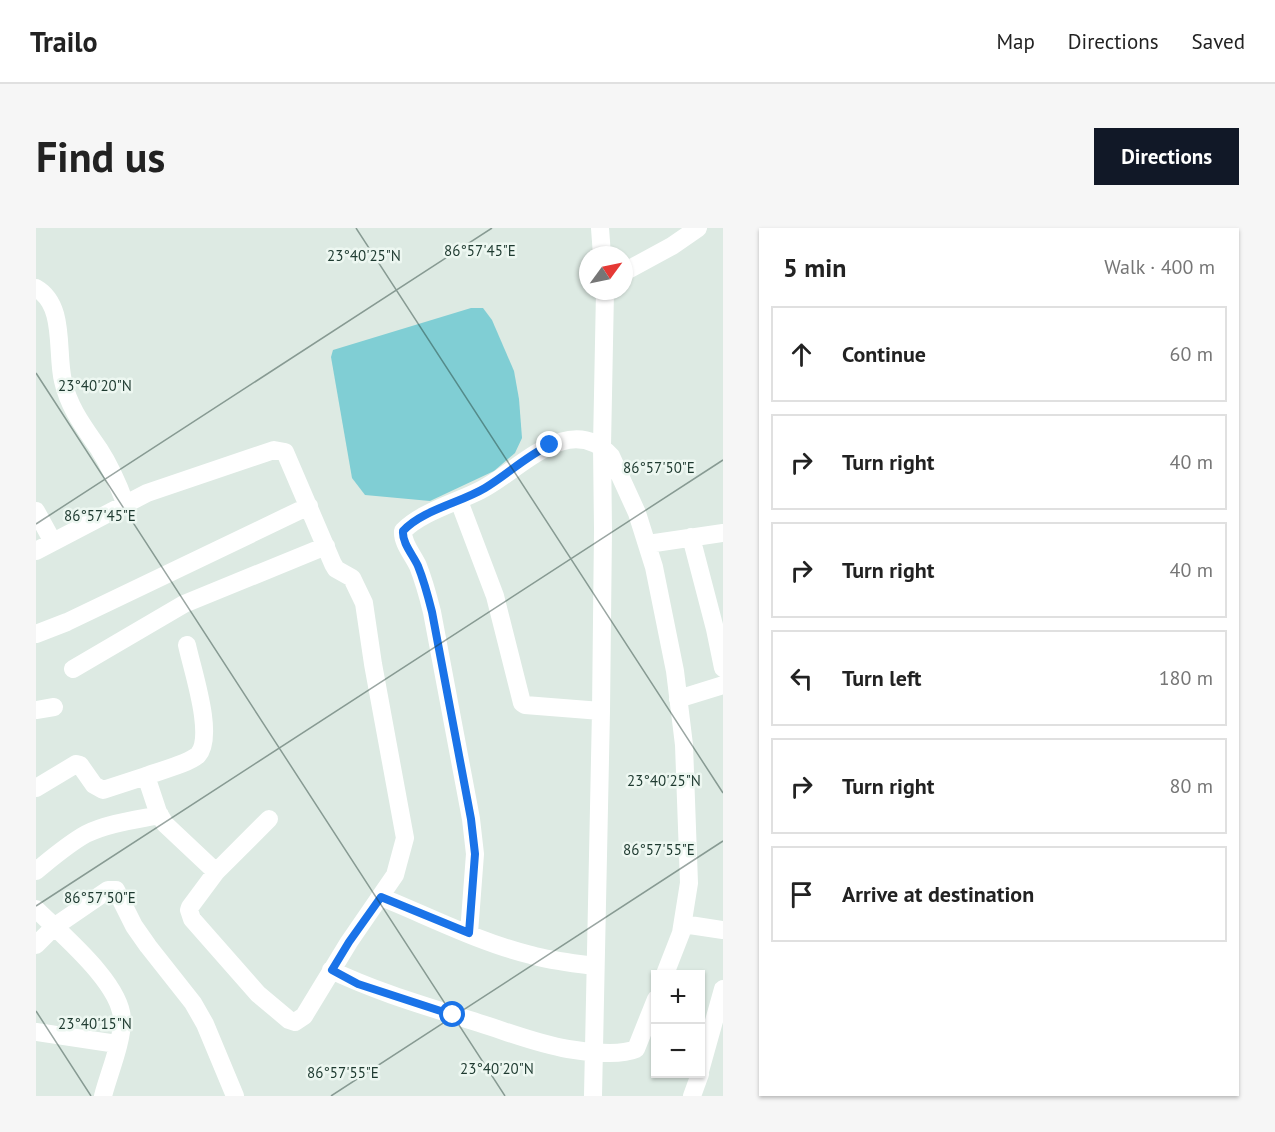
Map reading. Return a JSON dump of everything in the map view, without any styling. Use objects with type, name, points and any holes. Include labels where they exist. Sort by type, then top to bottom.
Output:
[{"type":"street","points":[[600,228],[601,246]]},
{"type":"street","points":[[633,267],[672,246],[698,228]]},
{"type":"street","points":[[36,288],[44,293],[54,308],[62,379],[68,402],[111,468],[125,503]]},
{"type":"street","points":[[593,1096],[601,711],[605,300]]},
{"type":"street","points":[[469,933],[475,854],[471,819],[432,612],[417,563],[403,535],[407,526],[485,488],[539,450],[550,445],[578,440],[591,442],[602,446],[611,456],[637,513],[648,544],[678,699],[684,745],[689,883],[681,933],[666,970]]},
{"type":"street","points":[[36,551],[147,493],[280,449],[285,452],[336,569],[352,578],[364,603],[405,838],[401,860],[395,875],[349,942],[304,1016],[295,1022],[289,1020],[258,994],[189,914],[190,907],[216,872],[269,819]]},
{"type":"street","points":[[459,501],[495,596],[522,703],[601,711]]},
{"type":"street","points":[[36,634],[67,622],[309,506]]},
{"type":"street","points":[[36,511],[53,542]]},
{"type":"street","points":[[648,544],[723,533]]},
{"type":"street","points":[[691,537],[723,668]]},
{"type":"street","points":[[73,669],[184,604],[326,546]]},
{"type":"street","points":[[36,788],[76,764],[80,765],[94,785],[103,790],[192,759],[203,747],[204,724],[187,645]]},
{"type":"street","points":[[678,699],[723,686]]},
{"type":"street","points":[[146,776],[160,815],[174,834],[216,872]]},
{"type":"street","points":[[36,871],[71,843],[88,833],[108,825],[160,815]]},
{"type":"street","points":[[36,945],[54,927],[108,890],[116,890],[143,939],[193,1003],[206,1024],[235,1096]]},
{"type":"street","points":[[381,897],[529,955],[594,966]]},
{"type":"street","points":[[36,909],[111,987],[119,1003],[122,1019],[103,1096]]},
{"type":"street","points":[[682,924],[723,930]]},
{"type":"street","points":[[332,970],[358,984],[566,1049],[593,1052],[628,1052],[636,1049],[651,1012]]},
{"type":"street","points":[[705,1054],[723,989]]},
{"type":"street","points":[[36,1032],[117,1044]]},
{"type":"street","points":[[693,1096],[698,1078]]},
{"type":"water","points":[[471,308],[483,308],[492,320],[514,371],[522,438],[515,453],[494,471],[430,501],[365,495],[352,478],[331,357],[333,350]]},
{"type":"route","points":[[453,1015],[358,984],[332,970],[381,897],[469,933],[475,854],[471,819],[432,612],[425,585],[417,563],[404,540],[403,531],[407,526],[430,513],[485,488],[539,450],[550,445]]}]
